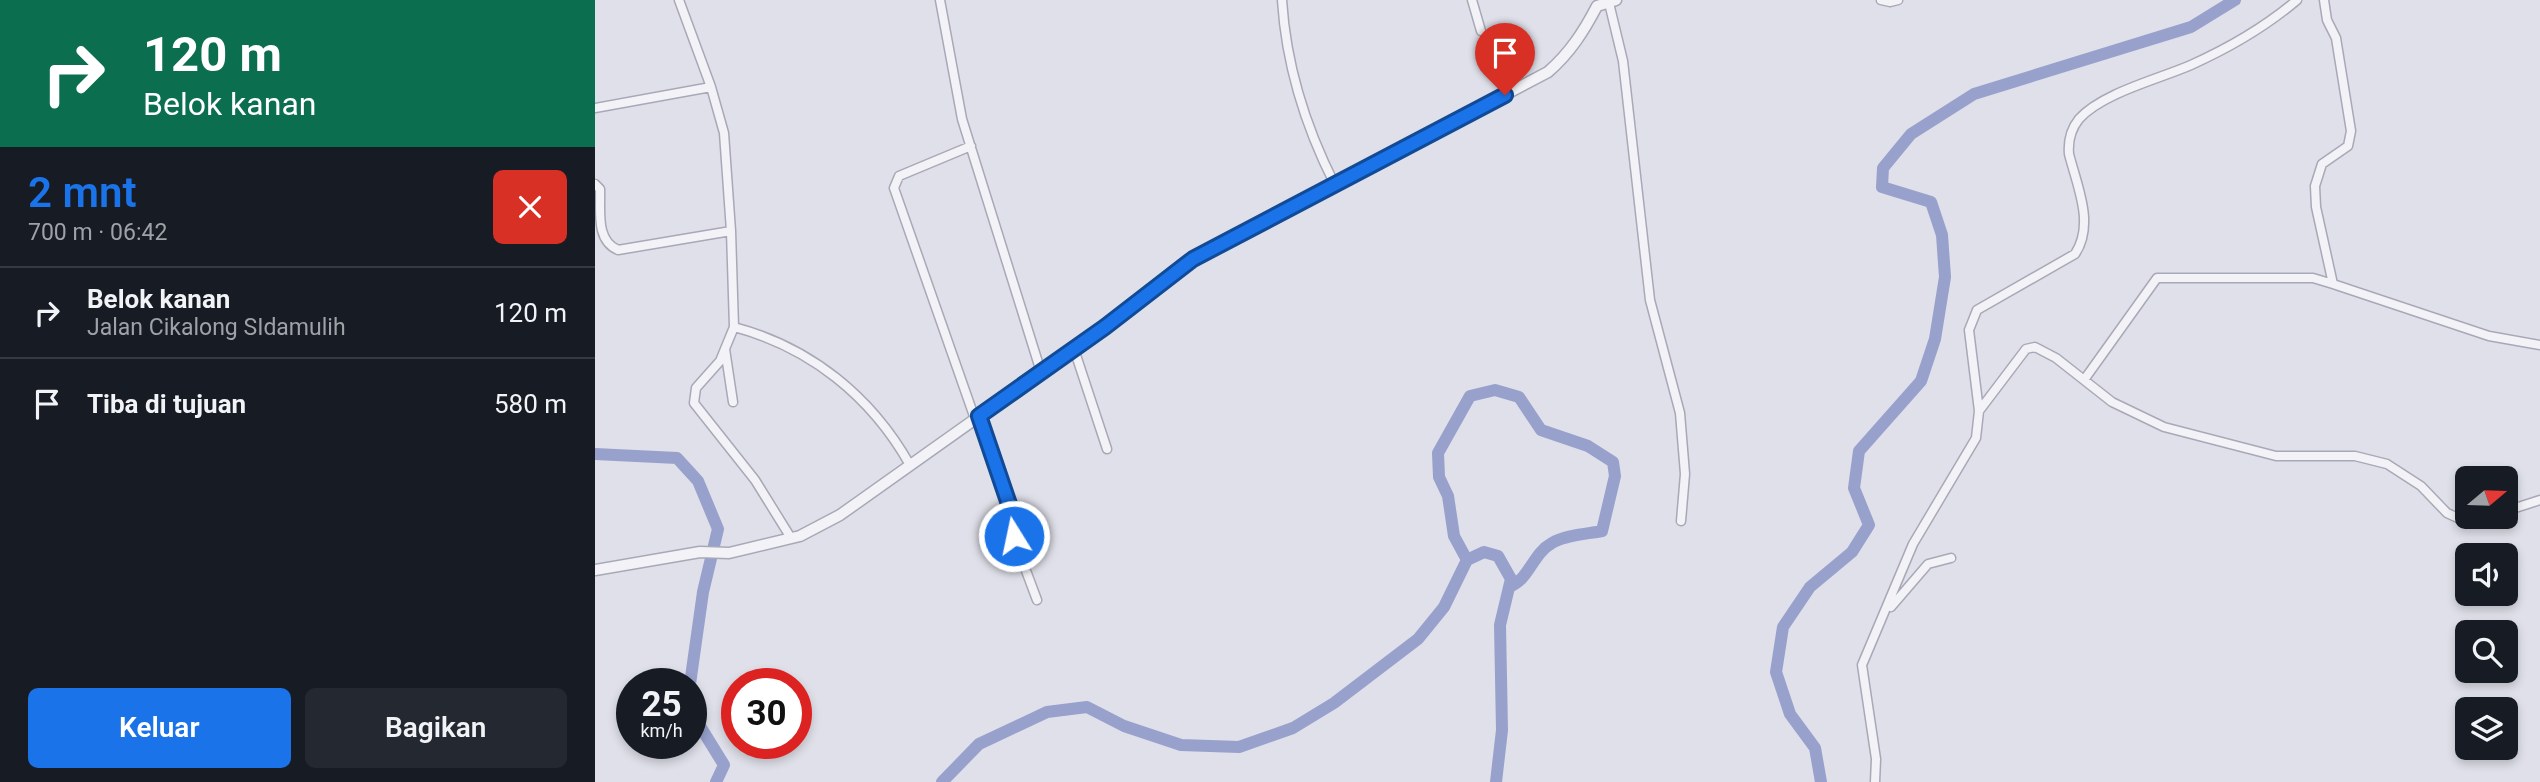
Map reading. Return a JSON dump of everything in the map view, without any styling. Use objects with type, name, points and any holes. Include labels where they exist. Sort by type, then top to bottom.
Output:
[{"type":"street","points":[[678,0],[711,87],[724,134],[731,231],[734,327],[719,361],[696,388],[694,403],[755,480],[791,538]]},
{"type":"street","points":[[940,0],[962,119],[1041,372]]},
{"type":"street","points":[[1283,0],[1285,35],[1300,99],[1335,185]]},
{"type":"street","points":[[1472,0],[1481,31]]},
{"type":"street","points":[[1881,0],[1898,0]]},
{"type":"street","points":[[1875,782],[1876,759],[1862,665],[1913,544],[1976,438],[1979,411],[1969,330],[1977,310],[2075,254],[2082,243],[2085,220],[2068,144],[2073,128],[2081,117],[2109,99],[2243,41],[2264,28],[2297,0]]},
{"type":"street","points":[[2324,0],[2327,20],[2336,38],[2351,131],[2348,146],[2322,164],[2315,186],[2316,207],[2333,284]]},
{"type":"street","points":[[595,570],[700,552],[730,553],[791,538],[840,515],[1074,349],[1193,259],[1548,72],[1571,49],[1597,3],[1613,2],[1623,61],[1650,300],[1680,413],[1685,474],[1681,521]]},
{"type":"street","points":[[595,108],[711,87]]},
{"type":"street","points":[[971,146],[899,176],[894,188],[1010,507],[1016,544],[1037,600]]},
{"type":"street","points":[[595,184],[600,189],[604,238],[608,246],[618,250],[731,231]]},
{"type":"street","points":[[2084,380],[2157,278],[2313,278],[2489,336],[2540,345]]},
{"type":"street","points":[[734,327],[766,336],[813,361],[835,377],[879,417],[910,465]]},
{"type":"street","points":[[1979,411],[2031,346],[2056,358],[2112,401],[2164,427],[2276,456],[2355,456],[2387,464],[2420,486],[2447,513],[2455,517]]},
{"type":"street","points":[[725,349],[733,402]]},
{"type":"street","points":[[1074,349],[1107,449]]},
{"type":"street","points":[[2518,507],[2540,500]]},
{"type":"street","points":[[1877,630],[1896,598],[1928,564],[1951,558]]},
{"type":"waterway","points":[[1821,782],[1815,748],[1790,714],[1776,672],[1783,627],[1810,587],[1852,552],[1869,525],[1854,488],[1859,451],[1921,381],[1935,339],[1945,277],[1942,235],[1931,202],[1882,187],[1883,168],[1911,134],[1974,94],[2191,27],[2235,0]]},
{"type":"waterway","points":[[1467,560],[1454,536],[1448,496],[1439,477],[1438,453],[1470,396],[1495,390],[1519,397],[1541,430],[1588,446],[1613,462],[1615,476],[1602,531],[1570,536],[1552,543],[1540,553],[1522,578],[1509,587]]},
{"type":"waterway","points":[[595,454],[677,458],[698,481],[718,529],[703,592],[692,668]]},
{"type":"waterway","points":[[942,782],[979,744],[1047,712],[1087,707],[1124,726],[1181,745],[1239,747],[1293,728],[1334,703],[1418,639],[1444,607],[1467,560],[1484,552],[1498,556],[1511,579],[1500,625],[1502,730],[1496,782]]},
{"type":"waterway","points":[[707,737],[724,765],[716,782]]},
{"type":"route","points":[[1014,536],[1010,507],[979,416],[1105,327],[1193,259],[1505,95]]}]
